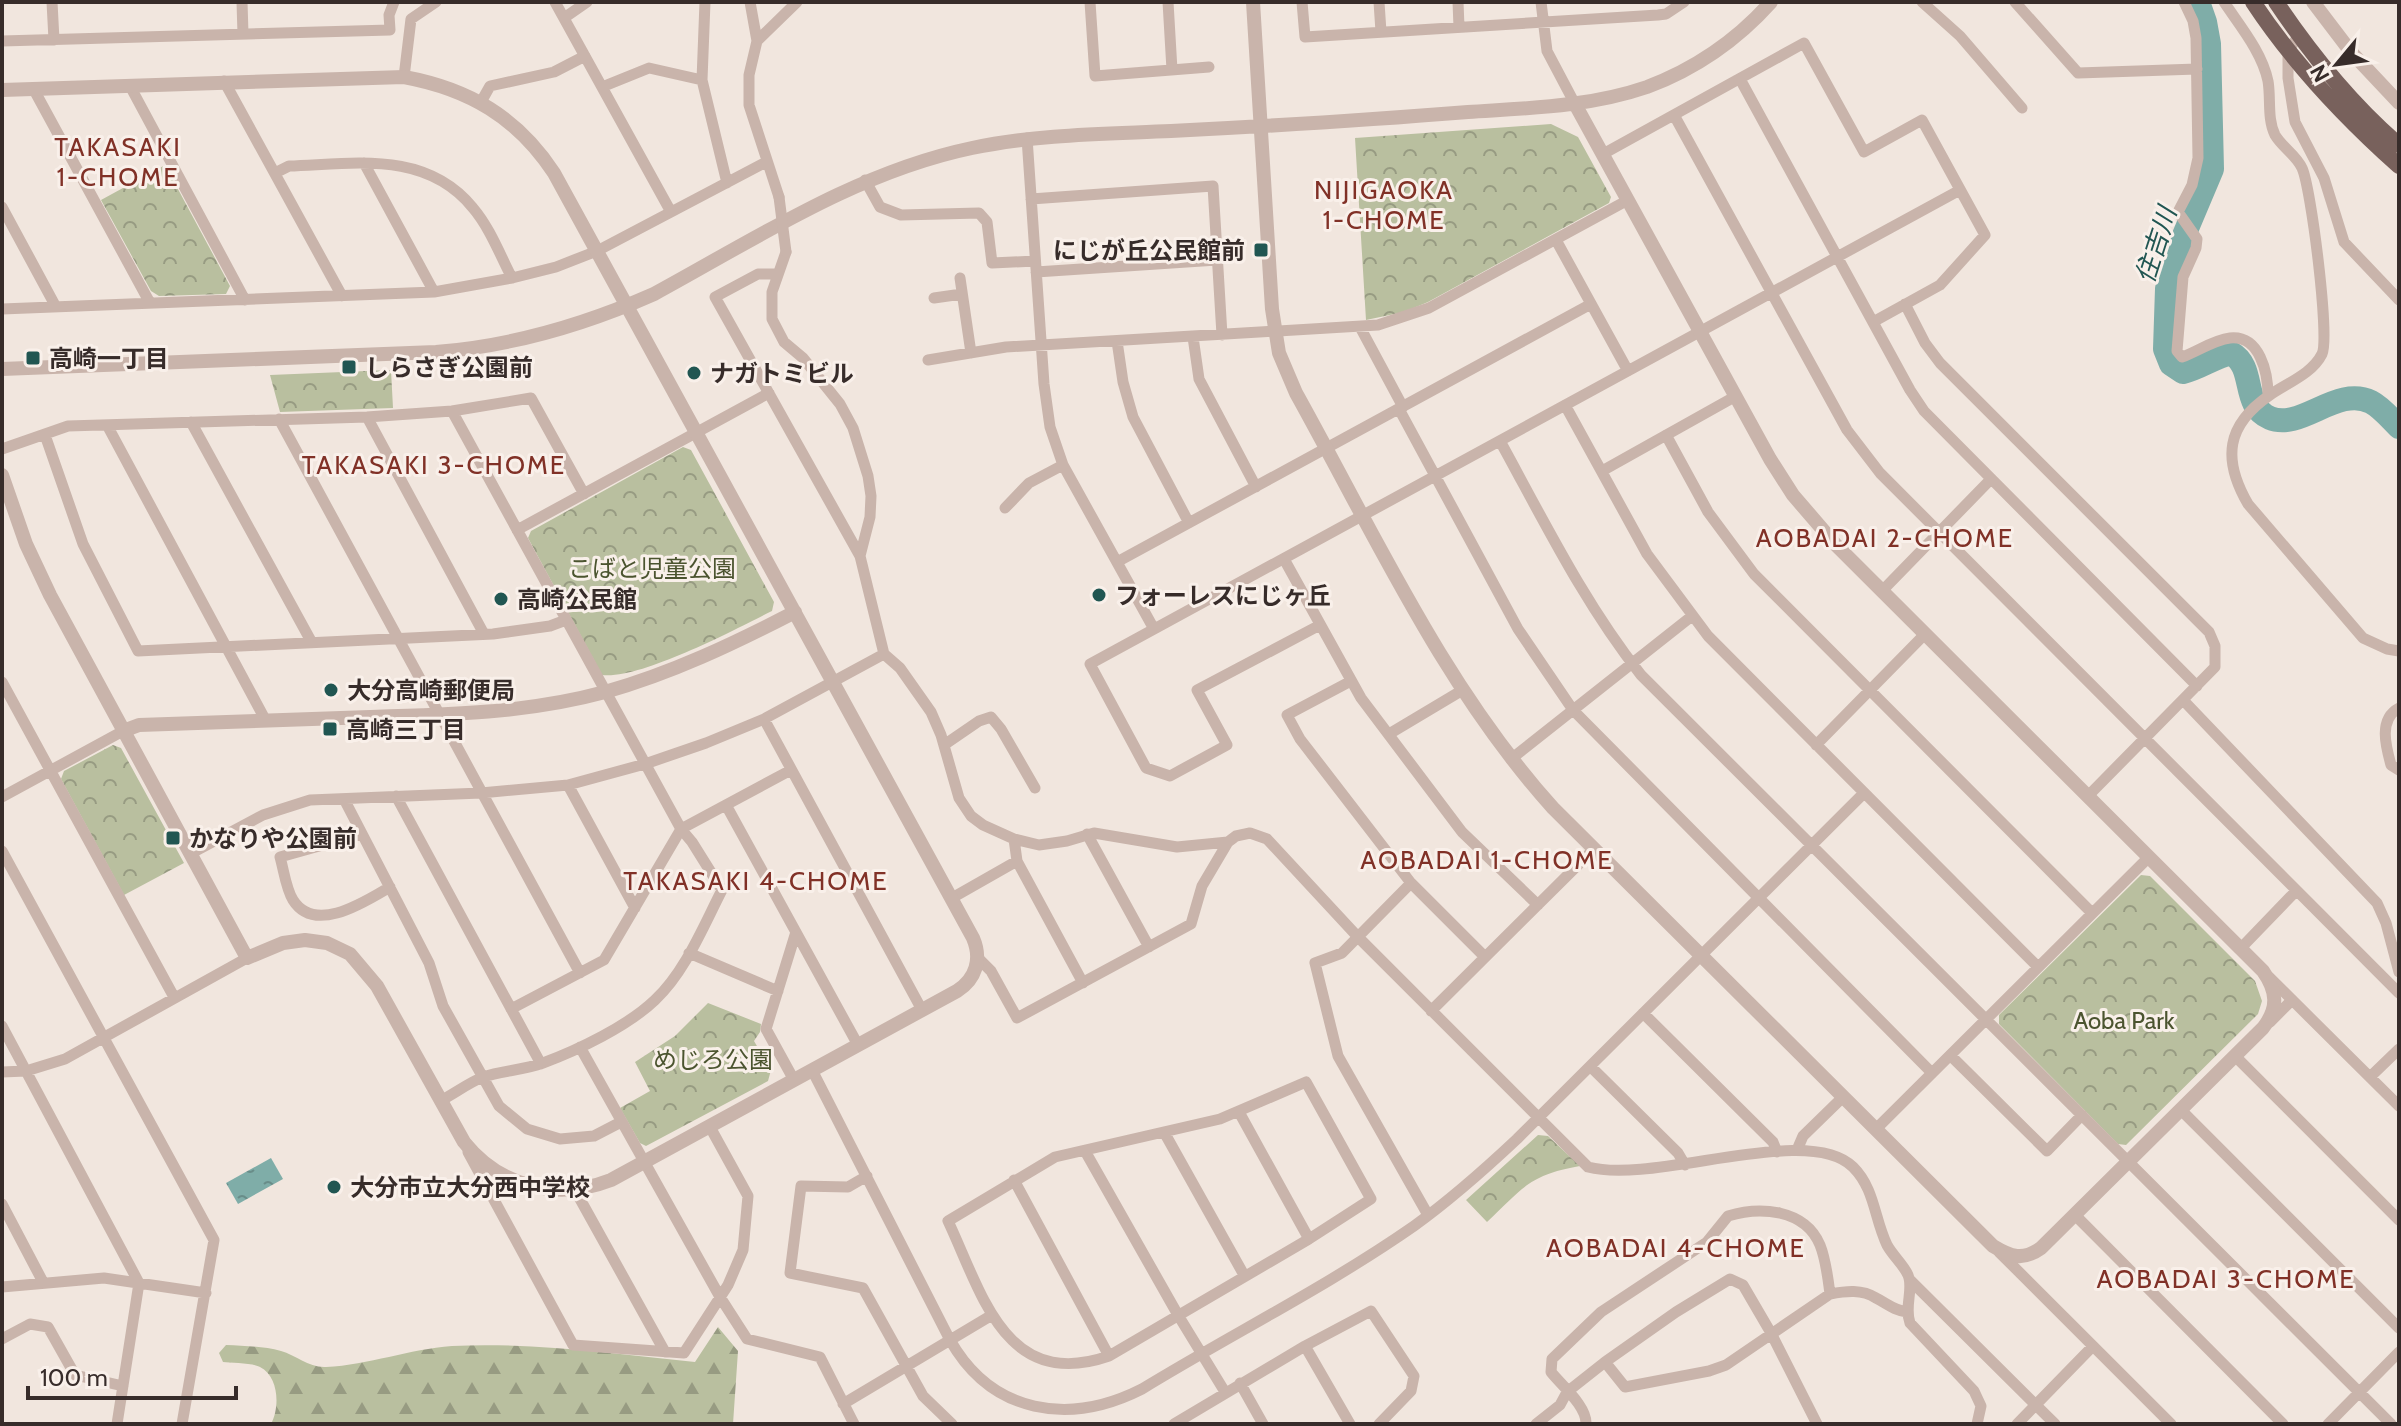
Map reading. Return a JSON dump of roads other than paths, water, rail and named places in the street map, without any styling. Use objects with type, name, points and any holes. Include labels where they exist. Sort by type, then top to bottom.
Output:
[{"type":"main road","points":[[2253,2],[2288,51],[2334,104],[2399,166]]},
{"type":"main road","points":[[2276,2],[2299,35],[2356,103],[2399,145]]},
{"type":"street","points":[[52,2],[54,40]]},
{"type":"street","points":[[242,2],[243,34]]},
{"type":"street","points":[[2,41],[390,30],[389,15],[394,2]]},
{"type":"street","points":[[404,77],[411,19],[436,2]]},
{"type":"street","points":[[555,2],[671,212]]},
{"type":"street","points":[[564,18],[587,2]]},
{"type":"street","points":[[705,2],[702,80],[727,183]]},
{"type":"street","points":[[750,2],[757,41],[748,95],[752,117],[779,197],[786,252],[770,305],[772,319],[784,342],[803,358],[847,415],[868,476],[871,507],[860,556]]},
{"type":"street","points":[[757,41],[797,2]]},
{"type":"street","points":[[1090,2],[1095,76],[1209,67]]},
{"type":"street","points":[[1168,2],[1172,70]]},
{"type":"street","points":[[1253,2],[1276,332],[1287,372],[1461,691],[1511,759],[1553,808],[2171,1424]]},
{"type":"street","points":[[1302,2],[1305,37],[1658,15],[1666,14],[1684,2]]},
{"type":"street","points":[[1379,2],[1381,32]]},
{"type":"street","points":[[1458,2],[1459,27]]},
{"type":"street","points":[[1541,2],[1547,51],[1793,495],[1814,522],[1882,591],[2399,1106]]},
{"type":"street","points":[[2,369],[468,349],[529,338],[578,325],[627,306],[865,180],[933,156],[1027,138],[1261,126],[1575,104],[1634,91],[1688,68],[1735,37],[1771,2]]},
{"type":"street","points":[[1922,2],[1960,36],[2022,108]]},
{"type":"street","points":[[2015,2],[2078,73],[2197,69]]},
{"type":"street","points":[[2184,2],[2193,21],[2198,158],[2192,185],[2178,212],[2197,239],[2183,277],[2177,351],[2182,357],[2233,337],[2248,341],[2263,364],[2266,398]]},
{"type":"street","points":[[2224,2],[2263,65],[2274,133],[2302,168],[2310,198],[2324,326],[2323,353],[2303,375],[2266,398],[2239,424],[2231,444],[2231,465],[2236,483],[2248,504],[2363,638],[2399,651]]},
{"type":"street","points":[[2313,2],[2351,52],[2399,103]]},
{"type":"street","points":[[2299,35],[2288,51],[2288,78],[2295,122],[2324,178],[2344,242],[2399,300]]},
{"type":"street","points":[[1603,154],[1804,43],[1864,152],[1922,120],[1985,235],[1940,285],[1873,322]]},
{"type":"street","points":[[481,102],[490,86],[554,72],[585,56]]},
{"type":"street","points":[[602,87],[649,68],[702,80]]},
{"type":"street","points":[[2,90],[404,77],[438,84],[481,102],[521,132],[541,154],[597,251],[975,942],[978,958],[968,983],[611,1180],[575,1190],[539,1189],[509,1178],[478,1158],[458,1133]]},
{"type":"street","points":[[1740,79],[1924,411],[2197,686]]},
{"type":"street","points":[[224,81],[342,296]]},
{"type":"street","points":[[130,86],[245,300]]},
{"type":"street","points":[[33,88],[150,303]]},
{"type":"street","points":[[1674,115],[1847,430],[1880,473],[2399,993]]},
{"type":"street","points":[[1027,138],[1041,345],[1050,427],[1063,465],[1154,629]]},
{"type":"street","points":[[2,309],[434,292],[512,278],[556,267],[597,251],[766,162]]},
{"type":"street","points":[[275,173],[289,166],[364,163],[403,165],[422,170],[458,192],[484,223],[512,278]]},
{"type":"street","points":[[364,163],[434,292]]},
{"type":"street","points":[[865,180],[880,207],[901,215],[979,213],[987,222],[992,263],[1036,267],[1217,260]]},
{"type":"street","points":[[1031,199],[1213,186],[1222,335]]},
{"type":"street","points":[[1320,625],[1197,690],[1227,745],[1170,776],[1146,768],[1090,664],[1960,190]]},
{"type":"street","points":[[928,360],[1041,345],[1360,327],[1398,320],[1429,308],[1628,200]]},
{"type":"street","points":[[2,207],[56,307]]},
{"type":"street","points":[[1556,240],[1628,371]]},
{"type":"street","points":[[778,274],[758,274],[715,297],[860,556],[884,654],[900,668],[925,701],[944,745],[955,786],[971,816],[983,825],[1030,844],[1050,844],[1087,834],[1177,847],[1228,842]]},
{"type":"street","points":[[960,278],[971,353]]},
{"type":"street","points":[[934,298],[962,294]]},
{"type":"street","points":[[1117,562],[1591,304]]},
{"type":"street","points":[[1905,304],[1925,343],[1940,363],[2209,632],[2215,646],[2215,667],[2088,796]]},
{"type":"street","points":[[1360,327],[1435,476],[1518,629],[1573,710],[1932,1073]]},
{"type":"street","points":[[1193,337],[1199,379],[1256,487]]},
{"type":"street","points":[[1117,341],[1123,382],[1133,417],[1189,523]]},
{"type":"street","points":[[517,530],[769,393]]},
{"type":"street","points":[[1602,471],[1736,396]]},
{"type":"street","points":[[2,449],[68,426],[367,417],[452,411],[531,398],[584,494]]},
{"type":"street","points":[[1565,405],[1647,554],[1692,616],[1725,655],[2038,967]]},
{"type":"street","points":[[440,1101],[482,1078],[541,1064],[580,1047],[635,1016],[656,1000],[689,953],[722,890],[681,829],[452,411]]},
{"type":"street","points":[[367,417],[484,634]]},
{"type":"street","points":[[279,419],[580,973]]},
{"type":"street","points":[[191,422],[311,641]]},
{"type":"street","points":[[107,425],[266,721]]},
{"type":"street","points":[[45,435],[83,544],[138,651],[484,634],[550,626],[566,620]]},
{"type":"street","points":[[1666,435],[1708,512],[1754,574],[2092,913]]},
{"type":"street","points":[[1500,441],[1573,576],[1632,663],[2391,1424]]},
{"type":"street","points":[[1005,508],[1029,483],[1063,465]]},
{"type":"street","points":[[2,475],[8,513],[247,958]]},
{"type":"street","points":[[1882,591],[1991,479]]},
{"type":"street","points":[[1284,559],[1361,698],[1462,832],[1538,905]]},
{"type":"street","points":[[2,797],[139,725],[439,715],[520,708],[606,692],[716,652],[795,612]]},
{"type":"street","points":[[1511,759],[1692,616]]},
{"type":"street","points":[[1816,745],[1925,634]]},
{"type":"street","points":[[190,854],[275,809],[310,800],[481,793],[568,785],[645,764],[764,719],[884,654]]},
{"type":"street","points":[[1351,681],[1287,715],[1300,739],[1411,883],[1485,957]]},
{"type":"street","points":[[2,682],[174,997]]},
{"type":"street","points":[[1389,734],[1461,691]]},
{"type":"street","points":[[2183,700],[2377,903],[2386,923],[2399,972]]},
{"type":"street","points":[[2399,708],[2393,711],[2385,729],[2391,765],[2399,770]]},
{"type":"street","points":[[944,745],[979,721],[991,717],[1035,788]]},
{"type":"street","points":[[764,719],[922,1010]]},
{"type":"street","points":[[511,1009],[604,960],[681,829],[791,770]]},
{"type":"street","points":[[568,785],[635,908]]},
{"type":"street","points":[[812,1070],[950,1340],[971,1372],[993,1390],[1014,1400],[1051,1409],[1095,1406],[1125,1398],[1344,1270],[1428,1215],[1485,1169],[1539,1117],[1864,793]]},
{"type":"street","points":[[396,796],[541,1064]]},
{"type":"street","points":[[344,799],[429,963],[443,1006],[482,1078],[507,1114],[537,1133],[560,1139],[594,1136],[621,1122]]},
{"type":"street","points":[[726,805],[858,1045]]},
{"type":"street","points":[[978,958],[991,971],[1017,1018],[1191,924],[1202,886],[1228,842],[1236,836],[1250,833],[1267,839],[1357,936],[1588,1167],[1617,1170],[1685,1165],[1797,1150],[1824,1152],[1845,1160],[1871,1194],[1888,1246],[1910,1280],[2055,1424]]},
{"type":"street","points":[[362,834],[280,857],[291,897],[301,908],[321,916],[353,908],[390,887]]},
{"type":"street","points":[[1087,834],[1149,947]]},
{"type":"street","points":[[1014,839],[1017,861],[1083,983]]},
{"type":"street","points":[[1431,1011],[1594,849]]},
{"type":"street","points":[[2,851],[214,1240],[182,1424]]},
{"type":"street","points":[[1876,1129],[2149,857]]},
{"type":"street","points":[[952,898],[1017,861]]},
{"type":"street","points":[[1411,883],[1342,953],[1315,963],[1338,1056],[1428,1215]]},
{"type":"street","points":[[2241,948],[2296,891]]},
{"type":"street","points":[[794,1080],[766,1029],[796,932]]},
{"type":"street","points":[[2,1072],[26,1071],[65,1059],[247,958],[283,943],[305,940],[327,943],[350,954],[377,986],[573,1345],[684,1353],[720,1297],[743,1250],[748,1196],[710,1127]]},
{"type":"street","points":[[689,953],[778,991]]},
{"type":"street","points":[[2263,971],[2274,989],[2275,997],[2273,1014],[2263,1028]]},
{"type":"street","points":[[2018,1271],[2292,1000]]},
{"type":"street","points":[[1643,1013],[1773,1142],[1777,1152]]},
{"type":"street","points":[[2,1026],[139,1283],[117,1424]]},
{"type":"street","points":[[580,1047],[720,1297],[747,1339],[820,1357],[854,1424]]},
{"type":"street","points":[[2370,1077],[2399,1049]]},
{"type":"street","points":[[1950,1055],[2047,1151],[2082,1115]]},
{"type":"street","points":[[2235,1056],[2399,1220]]},
{"type":"street","points":[[1590,1066],[1678,1153],[1685,1165]]},
{"type":"street","points":[[1306,1082],[1371,1199],[1309,1239],[1109,1356],[1079,1363],[1063,1363],[1034,1357],[1014,1344],[992,1315],[948,1221],[1055,1157],[1239,1112],[1306,1082]]},
{"type":"street","points":[[1797,1150],[1803,1136],[1843,1097]]},
{"type":"street","points":[[2181,1110],[2399,1328]]},
{"type":"street","points":[[1239,1112],[1309,1239]]},
{"type":"street","points":[[1164,1132],[1244,1275]]},
{"type":"street","points":[[1085,1151],[1225,1392]]},
{"type":"street","points":[[867,1176],[848,1187],[801,1186],[790,1273],[863,1288],[923,1396],[952,1424]]},
{"type":"street","points":[[1014,1180],[1109,1356]]},
{"type":"street","points":[[575,1190],[665,1352]]},
{"type":"street","points":[[2,1204],[43,1282]]},
{"type":"street","points":[[1586,1424],[1587,1418],[1582,1409],[1551,1372],[1552,1359],[1601,1312],[1707,1242],[1728,1216],[1781,1212],[1807,1225],[1821,1246],[1830,1294]]},
{"type":"street","points":[[2075,1215],[2283,1424]]},
{"type":"street","points":[[1993,1246],[2014,1257],[2030,1255],[2041,1248]]},
{"type":"street","points":[[2,1287],[104,1278],[206,1293]]},
{"type":"street","points":[[1536,1424],[1560,1405],[1567,1392],[1605,1362],[1730,1279],[1743,1285],[1817,1424]]},
{"type":"street","points":[[1910,1280],[1907,1312],[1913,1328],[1980,1400],[1977,1424]]},
{"type":"street","points":[[1605,1362],[1625,1387],[1709,1371],[1726,1365],[1830,1294],[1864,1293],[1891,1308],[1907,1312]]},
{"type":"street","points":[[1174,1424],[1240,1383],[1371,1311],[1414,1376],[1411,1391],[1379,1424]]},
{"type":"street","points":[[843,1404],[992,1315]]},
{"type":"street","points":[[2,1339],[30,1324],[48,1327],[75,1375],[123,1386]]},
{"type":"street","points":[[1305,1346],[1350,1424]]},
{"type":"street","points":[[2017,1424],[2093,1346]]},
{"type":"street","points":[[2328,1424],[2399,1352]]},
{"type":"street","points":[[1240,1383],[1263,1424]]},
{"type":"water","points":[[271,1158],[283,1179],[238,1204],[226,1183]]},
{"type":"waterway","name":"住吉川","points":[[2198,2],[2209,44],[2212,169],[2177,252],[2167,289],[2165,349],[2171,364],[2183,372],[2231,353],[2244,368],[2255,404],[2270,418],[2294,419],[2332,403],[2358,398],[2375,404],[2399,427]]},
{"type":"place","name":"にじが丘公民館前","points":[[1261,250]]},
{"type":"place","name":"高崎一丁目","points":[[33,358]]},
{"type":"place","name":"しらさぎ公園前","points":[[349,367]]},
{"type":"place","name":"ナガトミビル","points":[[694,373]]},
{"type":"place","name":"フォーレスにじヶ丘","points":[[1099,595]]},
{"type":"place","name":"高崎公民館","points":[[501,599]]},
{"type":"place","name":"大分高崎郵便局","points":[[331,690]]},
{"type":"place","name":"高崎三丁目","points":[[330,729]]},
{"type":"place","name":"かなりや公園前","points":[[173,838]]},
{"type":"place","name":"大分市立大分西中学校","points":[[334,1187]]},
{"type":"district","name":"TAKASAKI 1-CHOME","points":[[118,162]]},
{"type":"district","name":"NIJIGAOKA 1-CHOME","points":[[1384,205]]},
{"type":"district","name":"TAKASAKI 3-CHOME","points":[[434,465]]},
{"type":"district","name":"AOBADAI 2-CHOME","points":[[1885,538]]},
{"type":"district","name":"AOBADAI 1-CHOME","points":[[1487,860]]},
{"type":"district","name":"TAKASAKI 4-CHOME","points":[[756,881]]},
{"type":"district","name":"AOBADAI 4-CHOME","points":[[1676,1248]]},
{"type":"district","name":"AOBADAI 3-CHOME","points":[[2226,1279]]},
{"type":"park label","name":"こばと児童公園","points":[[652,568]]},
{"type":"park label","name":"Aoba Park","points":[[2124,1020]]},
{"type":"park label","name":"めじろ公園","points":[[713,1059]]}]
